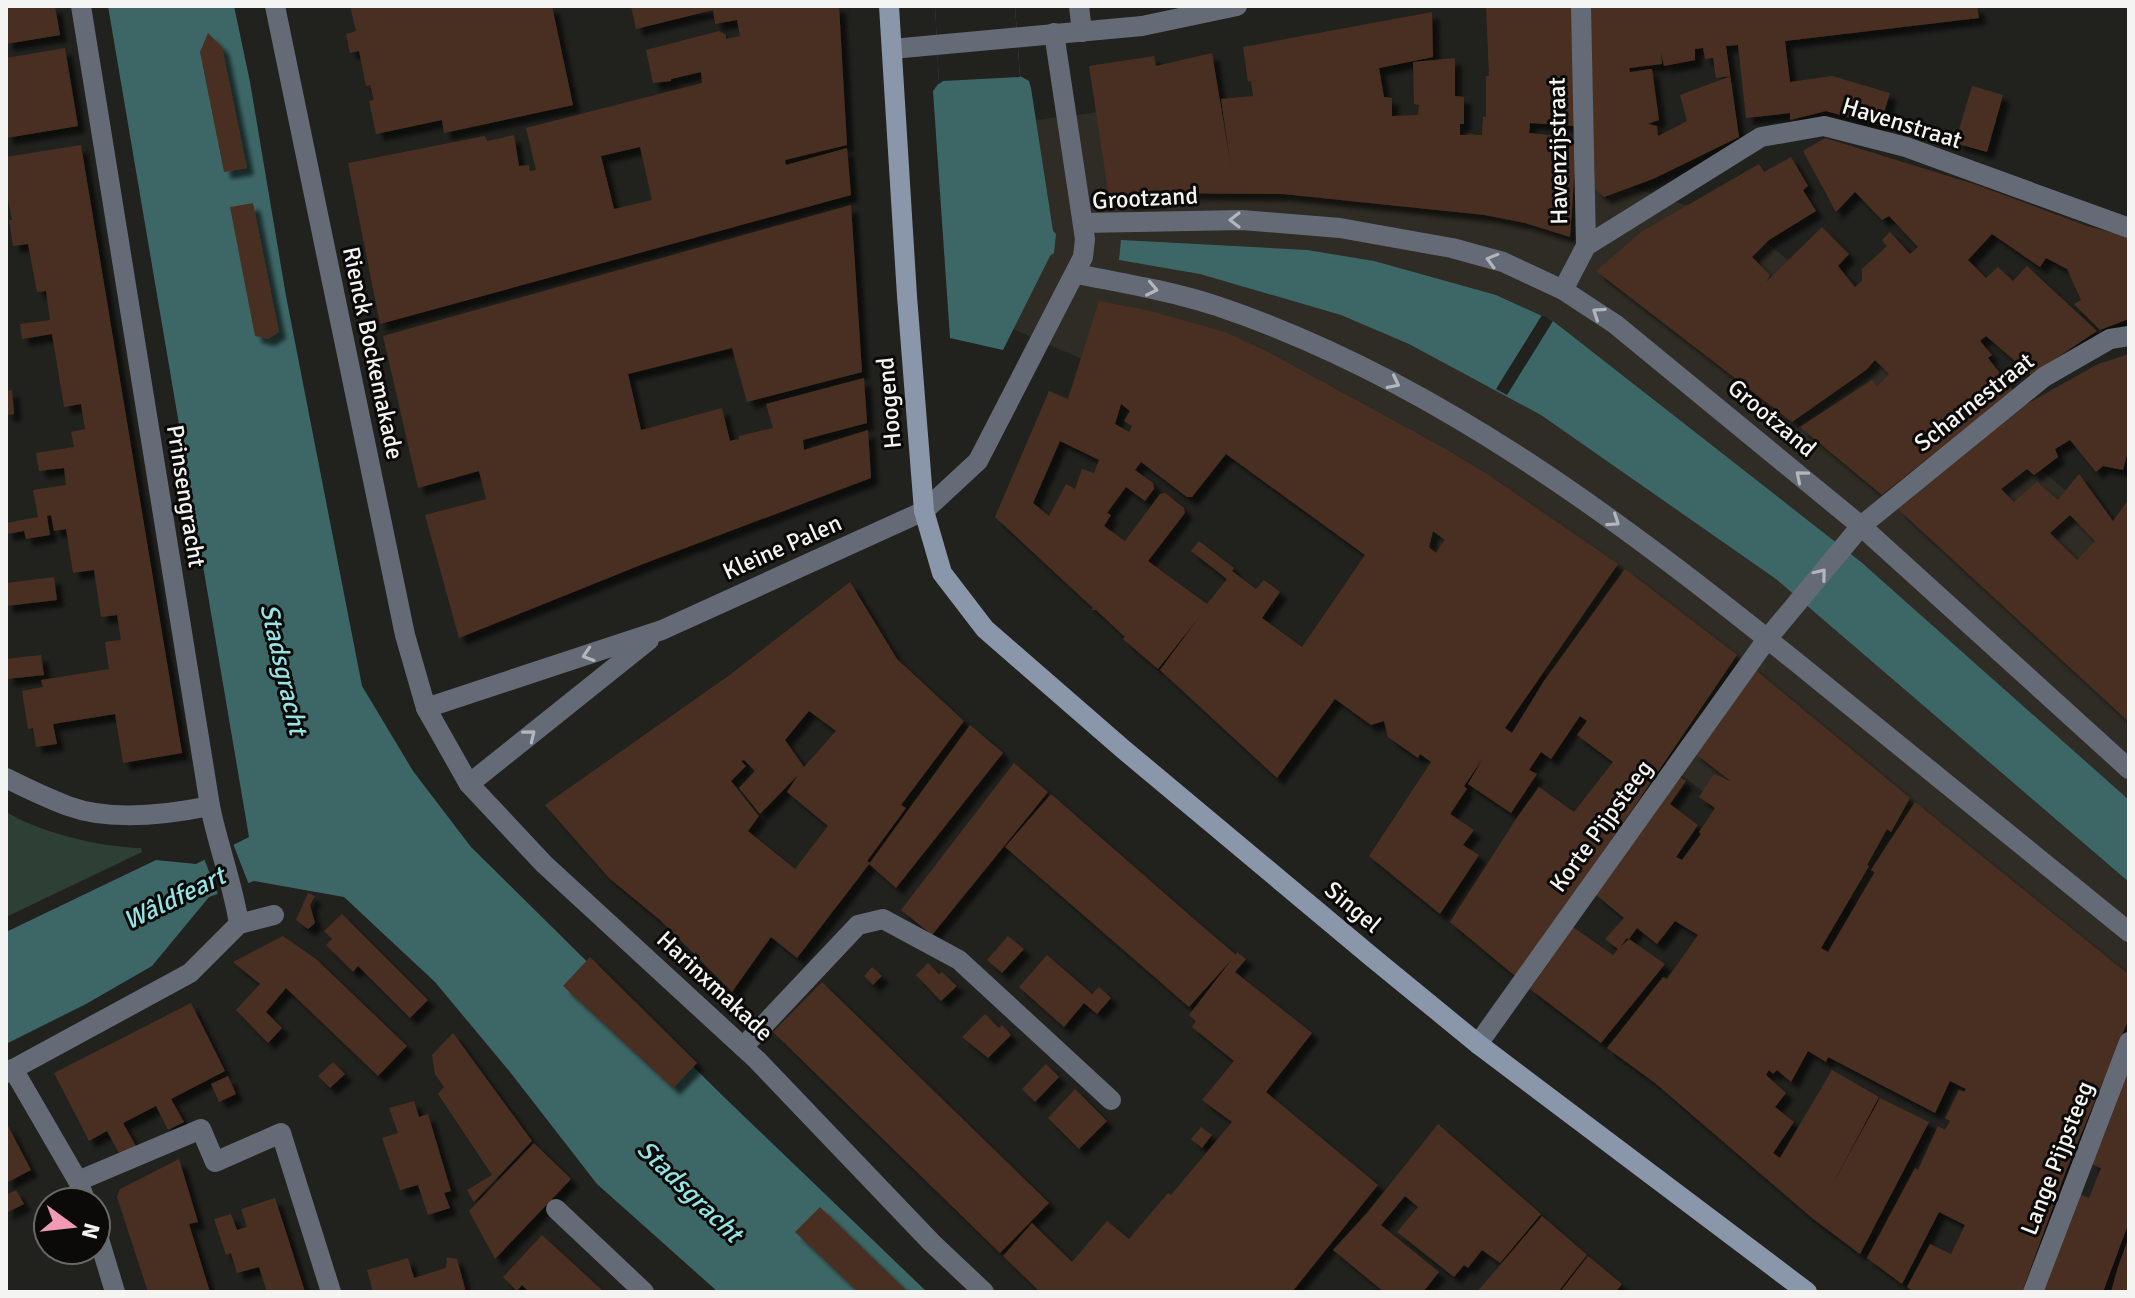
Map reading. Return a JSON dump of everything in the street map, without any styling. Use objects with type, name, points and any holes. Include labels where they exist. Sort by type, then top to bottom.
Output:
[{"type":"main road","name":"Hoogend","points":[[889,6],[924,511]]},
{"type":"main road","name":"Singel","points":[[924,511],[942,573],[985,629],[1123,749],[1478,1044],[1807,1292]]},
{"type":"street","name":"Prinsengracht","points":[[81,6],[210,806],[218,845],[234,891],[239,924]]},
{"type":"street","name":"Rienck Bockemakade","points":[[275,6],[405,635],[426,708]]},
{"type":"street","points":[[1079,6],[1082,32]]},
{"type":"street","points":[[892,49],[1142,26],[1237,6]]},
{"type":"street","name":"Havenzijstraat","points":[[1563,290],[1586,246],[1581,6]]},
{"type":"street","points":[[1054,33],[1083,223]]},
{"type":"street","name":"Havenstraat","points":[[1586,246],[1761,137],[1824,126],[1906,147],[2129,228]]},
{"type":"street","name":"Grootzand","points":[[1076,274],[1083,257],[1083,223],[1242,220],[1340,228],[1452,248],[1503,262],[1563,290],[1615,324],[1861,526],[2129,769]]},
{"type":"street","points":[[924,511],[978,461],[1076,274],[1216,306],[1290,333],[1441,407],[1631,533],[2129,932]]},
{"type":"street","name":"Scharnestraat","points":[[1861,526],[2044,377],[2110,339],[2129,336]]},
{"type":"street","name":"Kleine Palen","points":[[426,708],[662,630],[924,511]]},
{"type":"street","points":[[1767,639],[1861,526]]},
{"type":"street","name":"Kleine Palen","points":[[469,784],[662,630]]},
{"type":"street","name":"Korte Pijpsteeg","points":[[1478,1044],[1767,639]]},
{"type":"street","name":"Harinxmakade","points":[[426,708],[469,784],[544,864],[743,1047],[932,1243],[984,1292]]},
{"type":"street","points":[[6,778],[71,808],[105,813],[144,816],[210,806]]},
{"type":"street","points":[[80,1186],[9,1071],[190,973],[239,924],[274,915]]},
{"type":"street","points":[[743,1047],[858,925],[883,919],[959,960],[1111,1100]]},
{"type":"street","name":"Lange Pijpsteeg","points":[[2033,1292],[2129,1042]]},
{"type":"street","points":[[78,1181],[201,1129],[215,1162],[281,1133],[331,1292]]},
{"type":"street","points":[[556,1209],[644,1292]]},
{"type":"street","points":[[107,1266],[115,1292]]},
{"type":"shaded area","points":[[1176,102],[1471,133],[1747,226],[2070,494],[2129,560],[2129,1094],[1998,1008],[1247,456],[1091,363],[997,322],[1021,122]]},
{"type":"green space","points":[[6,812],[53,832],[89,842],[141,848],[142,852],[6,917]]},
{"type":"water","points":[[108,6],[234,6],[286,296],[362,686],[413,771],[471,847],[927,1292],[718,1292],[597,1184],[435,982],[344,897],[254,881],[209,897],[152,966],[86,1004],[6,1044],[6,932],[156,860],[196,864],[249,837]]},
{"type":"water","points":[[935,6],[1015,6],[1020,76],[1029,81],[1031,88],[1053,231],[1056,234],[1054,253],[1003,350],[950,338],[933,91],[939,83]]},
{"type":"water","points":[[1121,240],[1307,250],[1374,261],[1496,295],[1553,321],[1861,562],[2129,800],[2129,882],[1776,579],[1541,415],[1409,344],[1341,315],[1200,274],[1119,260]]},
{"type":"pier","points":[[935,6],[1015,6],[1020,77],[943,81],[939,84]]},
{"type":"pier","points":[[1542,315],[1553,321],[1507,395],[1496,389]]},
{"type":"pier","points":[[232,841],[249,885],[219,897],[203,856]]},
{"type":"building","points":[[6,6],[55,6],[60,35],[6,44]]},
{"type":"building","points":[[350,6],[552,6],[573,105],[444,133],[442,120],[376,134],[369,101],[374,100],[370,85],[366,86],[359,51],[350,53],[346,34],[356,31]]},
{"type":"building","points":[[631,6],[839,6],[847,145],[785,160],[786,165],[847,148],[851,195],[380,324],[348,163],[485,136],[487,141],[514,135],[519,166],[529,165],[530,171],[536,170],[526,128],[702,83],[701,72],[653,83],[646,50],[719,31],[726,35],[726,39],[740,36],[737,20],[715,24],[713,10],[636,29]],"holes":[[[640,147],[652,200],[614,209],[601,156]]]},
{"type":"building","points":[[1486,6],[1574,6],[1574,126],[1530,123],[1529,133],[1577,138],[1570,237],[1485,215],[1283,194],[1159,193],[1160,201],[1128,203],[1128,195],[1109,197],[1089,66],[1154,56],[1156,66],[1212,53],[1231,167],[1221,99],[1253,96],[1243,47],[1432,12],[1433,57],[1379,68],[1384,97],[1392,98],[1392,116],[1418,115],[1419,105],[1414,104],[1413,62],[1455,58],[1455,96],[1464,97],[1464,124],[1460,124],[1460,135],[1482,135],[1483,117],[1486,117],[1486,76],[1489,76]]},
{"type":"building","points":[[1590,6],[1977,6],[1979,18],[1785,41],[1790,82],[1832,76],[1890,93],[1880,126],[1826,111],[1790,120],[1790,113],[1746,118],[1738,45],[1726,46],[1739,137],[1653,179],[1604,197],[1595,189]],"holes":[[[1703,48],[1705,59],[1713,58],[1716,78],[1730,76],[1680,95],[1687,121],[1658,136],[1657,126],[1648,124],[1659,120],[1652,69],[1630,72],[1629,68],[1662,64],[1661,53],[1664,66],[1695,60],[1695,49]]]},
{"type":"building","points":[[208,33],[222,47],[247,168],[224,172],[200,52]]},
{"type":"building","points":[[65,48],[78,126],[6,138],[6,58]]},
{"type":"building","points":[[1972,86],[2003,95],[1987,152],[1955,143]]},
{"type":"building","points":[[1825,138],[1977,185],[2087,226],[2129,237],[2129,319],[2100,330],[2074,304],[2081,300],[2067,269],[2046,258],[2040,267],[1992,234],[1968,260],[1986,278],[1998,267],[2013,281],[2027,266],[2097,331],[2031,375],[1986,336],[1980,341],[1992,355],[1988,358],[2013,390],[1882,495],[1800,427],[1872,380],[1877,387],[1889,374],[1875,360],[1866,370],[1792,422],[1596,271],[1641,232],[1759,164],[1764,172],[1791,157],[1808,186],[1803,190],[1816,211],[1769,240],[1752,257],[1770,275],[1767,281],[1822,227],[1849,254],[1838,266],[1855,287],[1862,281],[1862,269],[1887,246],[1882,240],[1890,232],[1910,254],[1918,247],[1889,216],[1882,220],[1855,192],[1836,212],[1803,151]]},
{"type":"building","points":[[81,145],[182,753],[123,763],[115,714],[53,724],[57,744],[36,747],[33,728],[28,729],[22,691],[43,687],[41,680],[109,669],[105,642],[121,640],[117,615],[101,617],[94,570],[73,573],[66,529],[54,531],[51,515],[47,516],[50,535],[26,539],[24,531],[6,534],[6,523],[38,517],[33,490],[66,485],[64,468],[39,471],[36,453],[74,447],[71,432],[85,429],[81,404],[64,407],[52,334],[22,339],[20,324],[50,320],[46,291],[37,292],[28,244],[13,246],[6,189],[6,157]]},
{"type":"building","points":[[253,203],[279,332],[268,339],[255,336],[230,207]]},
{"type":"building","points":[[851,205],[862,372],[747,402],[732,348],[628,374],[641,430],[722,408],[730,441],[773,428],[766,404],[864,378],[867,423],[803,440],[804,450],[868,430],[871,478],[459,638],[425,515],[486,499],[479,471],[418,488],[383,336]]},
{"type":"building","points":[[1099,301],[1150,311],[1225,332],[1268,352],[1444,448],[1618,564],[1505,728],[1512,733],[1544,681],[1625,569],[1737,655],[1515,976],[1450,922],[1539,787],[1574,812],[1613,762],[1577,735],[1587,721],[1580,716],[1551,759],[1541,752],[1529,770],[1537,774],[1511,813],[1468,784],[1483,758],[1450,814],[1474,830],[1463,845],[1479,855],[1440,914],[1369,856],[1431,762],[1420,754],[1418,758],[1388,737],[1384,721],[1371,725],[1335,699],[1277,778],[1160,670],[1200,616],[1158,669],[1096,610],[1091,610],[1093,608],[995,517],[1049,391],[1068,399]],"holes":[[[1121,404],[1130,411],[1124,421],[1132,426],[1129,432],[1115,424]],[[1060,441],[1099,460],[1094,473],[1082,469],[1075,489],[1066,484],[1049,516],[1033,503]],[[1226,454],[1365,555],[1302,647],[1262,618],[1280,592],[1264,580],[1256,589],[1199,541],[1191,551],[1227,579],[1207,604],[1148,561],[1185,513],[1184,508],[1165,493],[1160,494],[1125,541],[1104,526],[1111,515],[1107,513],[1126,487],[1145,501],[1154,489],[1153,483],[1135,470],[1141,462],[1187,497],[1192,497]],[[1433,531],[1445,540],[1436,553],[1429,547]]]},
{"type":"building","points":[[2129,354],[2129,447],[2123,470],[2103,466],[2096,472],[2070,440],[2055,449],[2058,457],[2034,475],[2027,469],[2001,489],[2014,502],[2037,482],[2058,500],[2079,474],[2113,521],[2129,499],[2129,722],[1898,509],[2025,405],[2098,364]],"holes":[[[2070,515],[2095,541],[2077,560],[2050,533]]]},
{"type":"building","points":[[12,390],[14,414],[6,415],[6,391]]},
{"type":"building","points":[[54,577],[57,600],[6,606],[6,583]]},
{"type":"building","points":[[850,582],[897,659],[964,721],[901,805],[906,808],[867,861],[870,863],[797,958],[771,937],[732,992],[660,920],[609,878],[545,805],[731,674]],"holes":[[[809,711],[836,731],[804,767],[785,740]],[[744,760],[755,771],[739,788],[760,814],[798,775],[787,792],[828,826],[795,869],[748,831],[759,816],[731,781],[746,766],[741,761]]]},
{"type":"building","points":[[41,655],[44,675],[7,679],[6,659]]},
{"type":"building","points":[[1752,667],[1910,798],[1891,832],[1887,829],[1821,948],[1828,952],[1875,872],[1871,870],[1915,802],[2129,975],[2129,1018],[2066,1171],[2022,1292],[1914,1292],[1907,1287],[1930,1244],[1951,1254],[1965,1225],[1939,1212],[1902,1284],[1867,1258],[1915,1168],[1918,1170],[1938,1126],[1945,1130],[1950,1121],[1945,1118],[1959,1090],[1964,1092],[1966,1089],[1950,1081],[1935,1113],[1828,1057],[1826,1062],[1808,1051],[1791,1082],[1777,1070],[1773,1074],[1769,1070],[1766,1075],[1786,1093],[1775,1107],[1794,1122],[1773,1153],[1780,1158],[1832,1070],[1879,1097],[1830,1189],[1880,1098],[1929,1122],[1860,1254],[1812,1218],[1655,1083],[1607,1048],[1663,977],[1667,979],[1698,935],[1675,921],[1657,944],[1637,928],[1629,939],[1665,964],[1601,1043],[1530,989],[1573,927],[1613,955],[1618,949],[1605,939],[1624,918],[1595,894],[1677,775],[1686,781],[1670,804],[1698,825],[1676,857],[1682,860],[1701,834],[1699,832],[1715,808],[1699,797],[1714,774],[1732,782],[1693,752]]},
{"type":"building","points":[[970,725],[1003,753],[896,888],[869,864]]},
{"type":"building","points":[[1014,763],[1048,792],[932,935],[901,910]]},
{"type":"building","points":[[1051,794],[1236,955],[1237,952],[1246,959],[1235,972],[1312,1033],[1266,1092],[1378,1185],[1292,1292],[1040,1292],[1003,1256],[1032,1223],[1072,1262],[1107,1221],[1129,1239],[1168,1193],[1171,1195],[1232,1122],[1202,1100],[1234,1061],[1192,1027],[1196,1021],[1189,1015],[1233,958],[1189,1007],[1005,847]]},
{"type":"building","points":[[308,893],[315,896],[310,905],[315,923],[308,929],[296,920]]},
{"type":"building","points":[[342,914],[428,1000],[410,1018],[358,966],[353,972],[326,945],[332,939],[324,931]]},
{"type":"building","points":[[283,936],[316,959],[407,1046],[378,1076],[286,988],[266,1012],[282,1028],[268,1043],[236,1010],[260,984],[233,962]]},
{"type":"building","points":[[1008,936],[1024,949],[1002,973],[987,960]]},
{"type":"building","points":[[1047,955],[1092,994],[1099,987],[1111,998],[1097,1014],[1084,1003],[1064,1027],[1019,987]]},
{"type":"building","points":[[590,957],[697,1063],[673,1088],[563,986]]},
{"type":"building","points":[[928,963],[957,986],[941,1001],[916,975]]},
{"type":"building","points":[[872,967],[882,976],[873,985],[864,976]]},
{"type":"building","points":[[822,982],[1049,1203],[1000,1253],[773,1032]]},
{"type":"building","points":[[191,1003],[225,1071],[171,1099],[184,1122],[168,1130],[156,1106],[123,1123],[136,1146],[120,1155],[107,1131],[89,1141],[54,1073]]},
{"type":"building","points":[[985,1014],[1011,1035],[988,1058],[962,1037]]},
{"type":"building","points":[[453,1033],[532,1141],[474,1202],[467,1190],[492,1175],[438,1094],[444,1087],[435,1074],[432,1055]]},
{"type":"building","points":[[333,1062],[345,1074],[330,1088],[318,1076]]},
{"type":"building","points":[[1046,1064],[1059,1077],[1035,1102],[1022,1089]]},
{"type":"building","points":[[2129,1065],[2129,1222],[2103,1292],[2041,1292],[2079,1194],[2089,1198],[2101,1168],[2091,1164]]},
{"type":"building","points":[[228,1076],[236,1094],[219,1102],[211,1084]]},
{"type":"building","points":[[1075,1089],[1107,1121],[1079,1149],[1048,1118]]},
{"type":"building","points":[[414,1101],[419,1117],[428,1114],[451,1191],[444,1193],[450,1208],[428,1215],[418,1185],[400,1190],[382,1138],[398,1133],[389,1108]]},
{"type":"building","points":[[6,1122],[31,1170],[6,1183]]},
{"type":"building","points":[[1438,1124],[1541,1214],[1500,1263],[1482,1250],[1468,1268],[1464,1265],[1454,1277],[1397,1232],[1418,1207],[1405,1196],[1381,1225],[1439,1272],[1423,1292],[1384,1292],[1333,1250],[1367,1213]]},
{"type":"building","points":[[1201,1127],[1212,1135],[1202,1148],[1191,1139]]},
{"type":"building","points":[[534,1143],[571,1179],[495,1259],[469,1211]]},
{"type":"building","points":[[179,1159],[198,1222],[189,1224],[210,1292],[148,1292],[117,1197],[120,1189]]},
{"type":"building","points":[[16,1190],[24,1204],[6,1213],[6,1195]]},
{"type":"building","points":[[275,1198],[305,1292],[267,1292],[259,1267],[237,1273],[231,1253],[226,1255],[214,1219],[231,1214],[237,1230],[247,1227],[241,1209]]},
{"type":"building","points":[[820,1207],[908,1292],[858,1292],[795,1232]]},
{"type":"building","points":[[1542,1216],[1587,1255],[1558,1292],[1477,1292]]},
{"type":"building","points":[[542,1235],[604,1292],[529,1292],[522,1285],[517,1291],[503,1277]]},
{"type":"building","points":[[2129,1237],[2129,1292],[2111,1292],[2118,1267]]},
{"type":"building","points":[[1588,1256],[1622,1284],[1616,1292],[1560,1292]]},
{"type":"building","points":[[447,1257],[457,1259],[466,1292],[373,1292],[367,1270],[408,1258],[414,1278],[446,1268]]},
{"type":"water label","name":"Stadsgracht","points":[[284,669]]},
{"type":"water label","name":"Wâldfeart","points":[[174,898]]},
{"type":"water label","name":"Stadsgracht","points":[[690,1191]]}]
